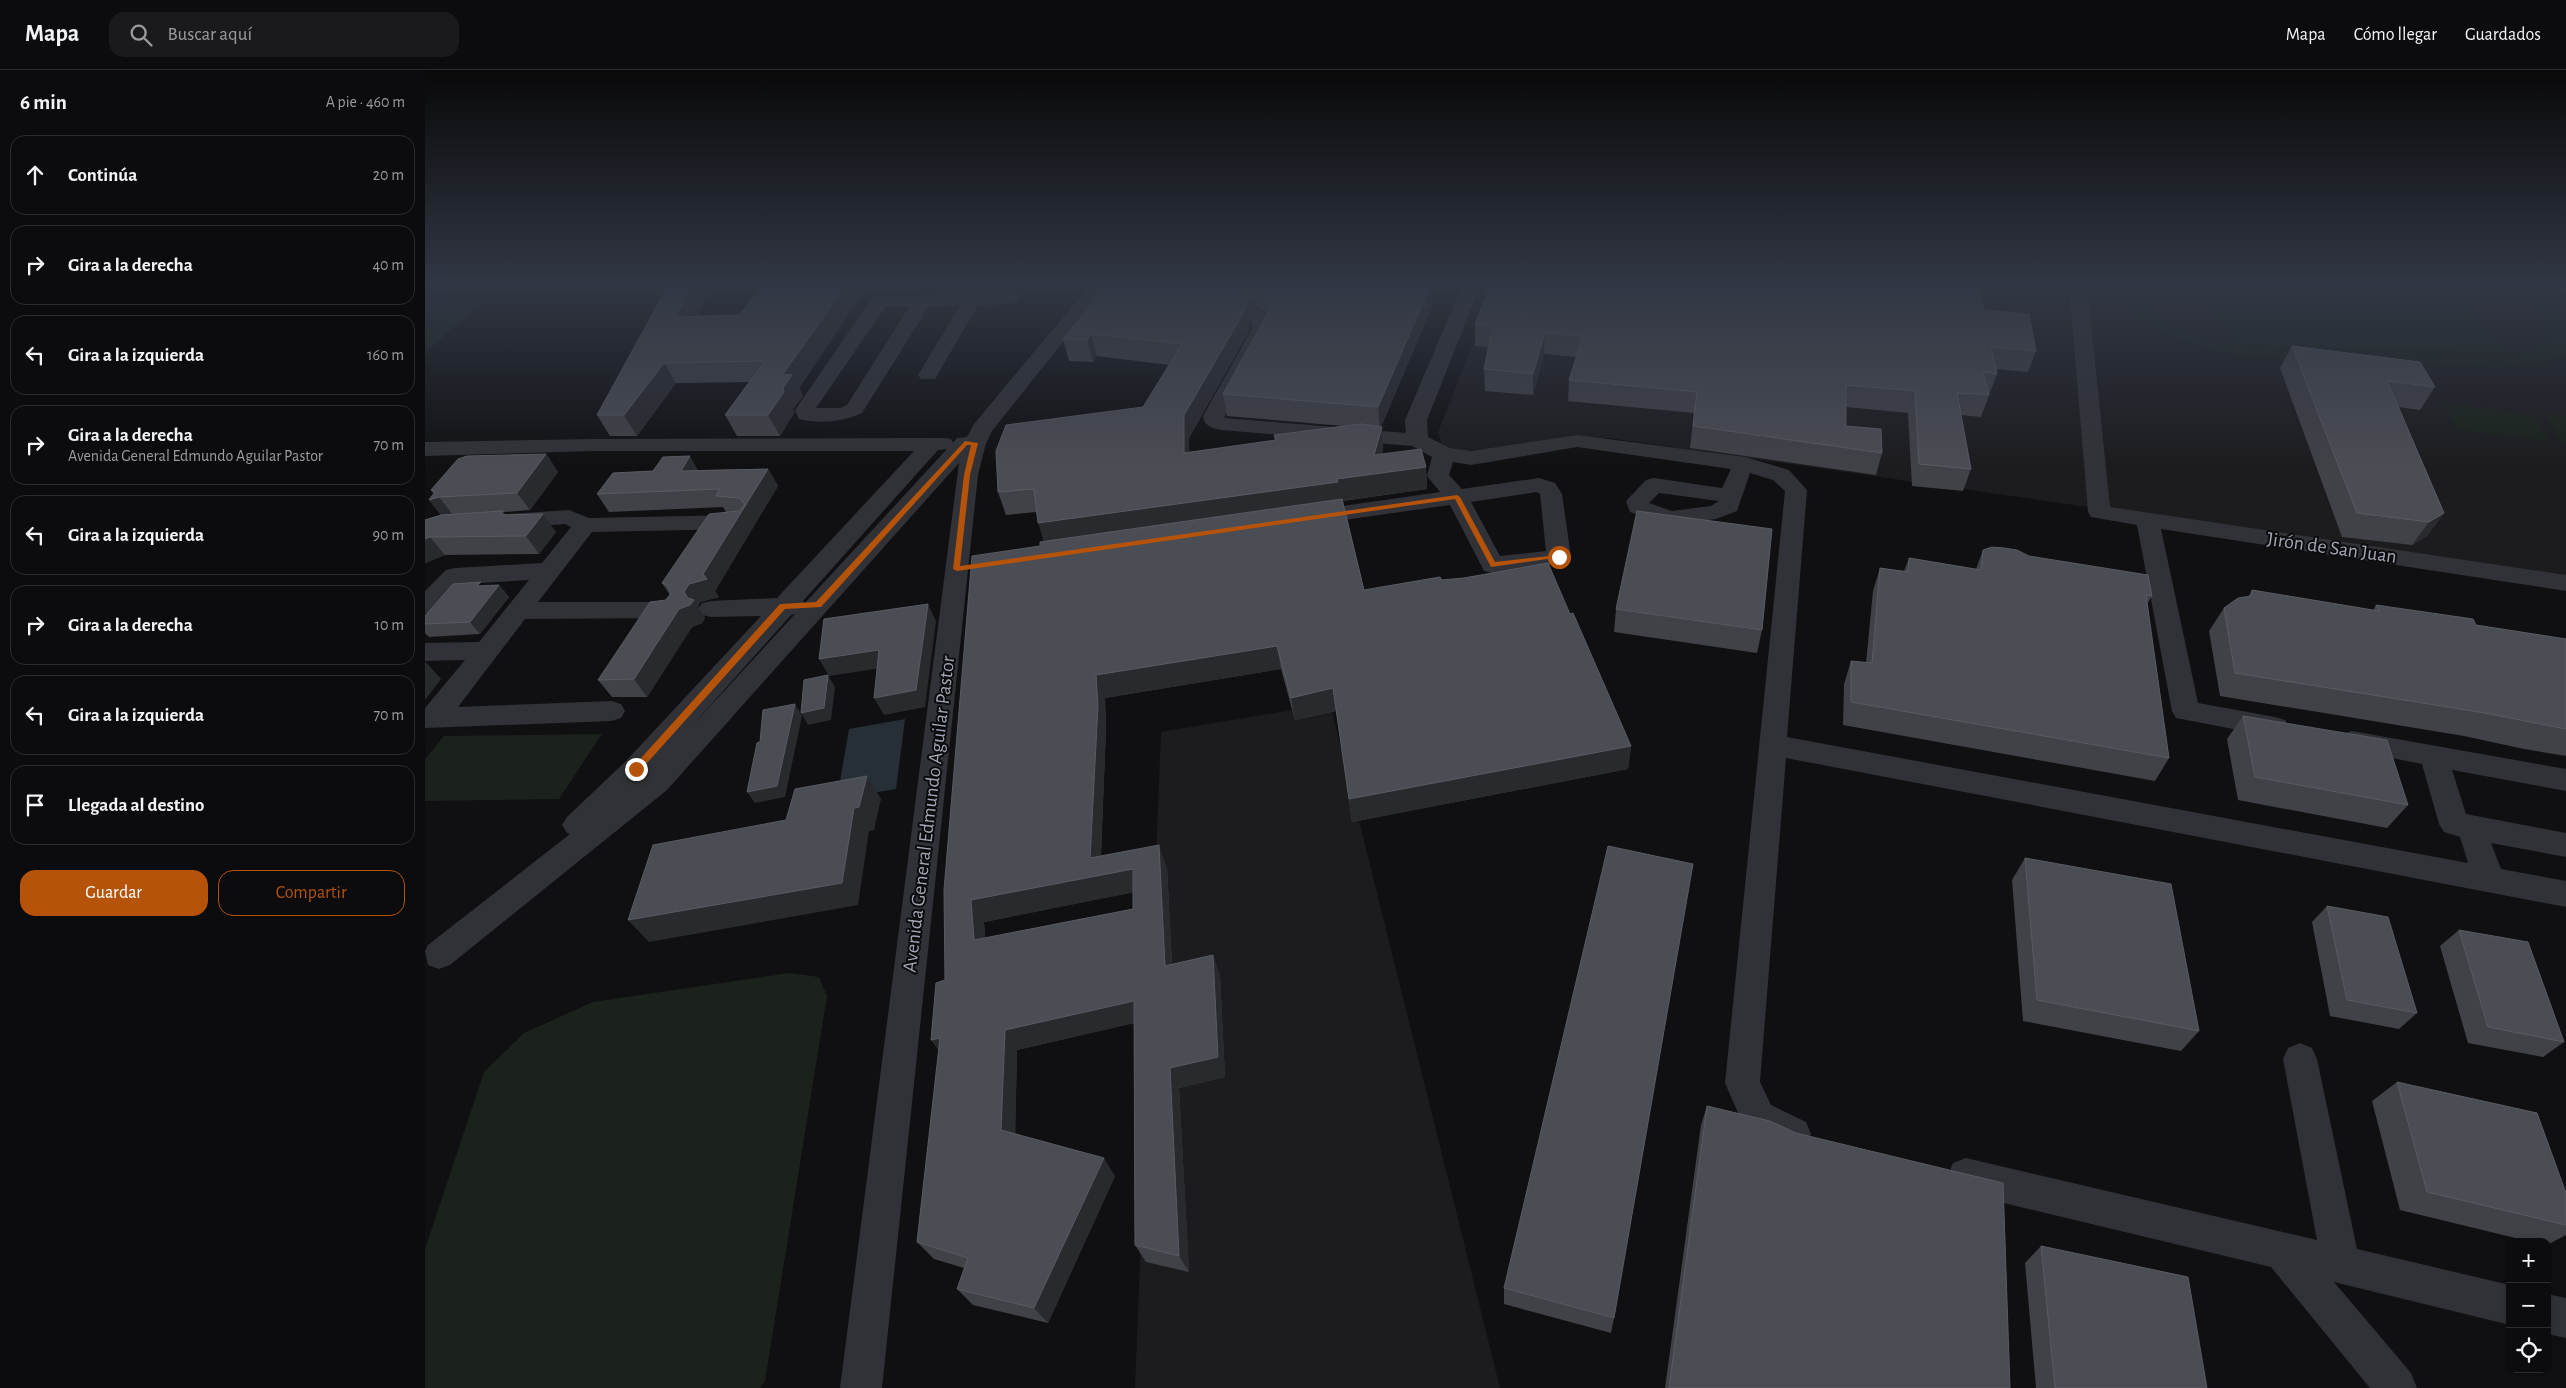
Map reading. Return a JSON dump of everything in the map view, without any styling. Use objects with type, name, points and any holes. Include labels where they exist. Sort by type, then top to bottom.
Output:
[{"type":"street","points":[[867,346],[864,357],[876,346]]},
{"type":"street","points":[[928,375],[945,346]]},
{"type":"street","name":"Avenida General Edmundo Aguilar Pastor","points":[[861,1388],[966,568],[967,475],[970,443],[1050,346]]},
{"type":"street","points":[[1253,346],[1213,416],[1214,421],[1221,424],[1417,440],[1444,454],[1471,458],[1577,441],[1745,464],[1781,475],[1796,490],[1742,1083],[1758,1117],[1787,1133],[1826,1142]]},
{"type":"street","points":[[1417,440],[1416,420],[1447,346]]},
{"type":"street","name":"Jirón de San Juan","points":[[2084,346],[2099,512],[2566,583]]},
{"type":"street","points":[[425,449],[596,436],[932,444],[970,443]]},
{"type":"street","points":[[932,444],[636,769],[439,955],[657,782],[818,605],[970,443]]},
{"type":"street","points":[[1290,521],[1457,497],[1539,486],[1547,488],[1551,494],[1559,557],[1493,565],[1457,497],[1438,476],[1444,454]]},
{"type":"street","points":[[1731,496],[1736,478],[1745,464]]},
{"type":"street","points":[[492,522],[569,517],[585,526],[741,522]]},
{"type":"street","points":[[2148,520],[2186,711],[2301,732]]},
{"type":"street","points":[[430,718],[487,652],[585,526]]},
{"type":"street","points":[[425,606],[455,576],[550,571]]},
{"type":"street","points":[[711,609],[818,605]]},
{"type":"street","points":[[519,611],[669,610]]},
{"type":"street","points":[[425,652],[487,652]]},
{"type":"street","points":[[430,718],[611,711]]},
{"type":"street","points":[[2329,737],[2566,780]]},
{"type":"street","points":[[1773,745],[2566,894]]},
{"type":"street","points":[[2434,756],[2454,824],[2566,845]]},
{"type":"street","points":[[2471,827],[2489,879]]},
{"type":"street","points":[[2300,1059],[2341,1265]]},
{"type":"street","points":[[1933,1168],[2506,1304]]},
{"type":"street","points":[[2283,1252],[2396,1388]]},
{"type":"street","points":[[2551,1315],[2566,1318]]},
{"type":"shaded area","points":[[425,346],[433,346],[425,353]]},
{"type":"shaded area","points":[[1472,346],[2566,346],[2566,576],[1609,438],[1463,451],[1442,445],[1438,432]]},
{"type":"shaded area","points":[[2200,346],[2229,346],[2243,349],[2504,357],[2527,352],[2541,346],[2566,346],[2566,354],[2550,362],[2499,367],[2238,356]]},
{"type":"shaded area","points":[[2239,346],[2505,346],[2512,353]]},
{"type":"shaded area","points":[[2444,403],[2533,415],[2549,441],[2457,430]]},
{"type":"shaded area","points":[[2545,413],[2566,415],[2566,443],[2561,442]]},
{"type":"shaded area","points":[[1330,704],[1500,1388],[1135,1388],[1161,732]]},
{"type":"shaded area","points":[[905,719],[896,789],[837,799],[849,729]]},
{"type":"shaded area","points":[[602,734],[559,799],[425,801],[425,759],[444,736]]},
{"type":"shaded area","points":[[790,973],[819,977],[827,996],[765,1381],[760,1388],[425,1388],[425,1249],[484,1072],[524,1033],[593,1002]]},
{"type":"building","points":[[635,346],[803,346],[783,374],[792,375],[783,388],[784,392],[768,415],[725,415],[765,361],[664,363],[624,415],[597,415]]},
{"type":"building","points":[[1181,346],[1225,346],[1184,415],[1184,453],[1276,440],[1274,435],[1361,424],[1382,427],[1374,455],[1421,449],[1426,467],[1337,479],[1338,482],[1038,523],[1034,489],[998,492],[996,451],[1006,425],[1143,407]]},
{"type":"building","points":[[1250,346],[1405,346],[1378,407],[1223,394]]},
{"type":"building","points":[[1489,346],[1541,346],[1533,374],[1484,369]]},
{"type":"building","points":[[1580,346],[2035,346],[2036,351],[1991,347],[1997,374],[1983,372],[1989,395],[1957,393],[1971,469],[1919,464],[1915,391],[1846,385],[1846,426],[1881,429],[1882,453],[1693,426],[1697,392],[1569,380]]},
{"type":"building","points":[[2292,346],[2420,362],[2435,387],[2387,381],[2444,513],[2429,522],[2357,513]]},
{"type":"building","points":[[546,454],[517,493],[439,497],[429,500],[435,492],[431,490],[458,459],[467,456]]},
{"type":"building","points":[[690,456],[681,471],[768,469],[703,574],[707,579],[689,584],[684,592],[688,598],[694,600],[690,605],[679,609],[634,679],[598,680],[650,602],[666,600],[671,593],[667,585],[662,583],[709,514],[739,511],[745,504],[739,498],[716,496],[720,489],[597,494],[613,473],[653,471],[663,457]]},
{"type":"building","points":[[1342,499],[1364,590],[1440,577],[1442,580],[1464,578],[1548,563],[1570,614],[1573,613],[1631,746],[1349,799],[1333,688],[1291,698],[1277,646],[1096,675],[1098,706],[1090,858],[1159,845],[1165,966],[1213,955],[1218,1057],[1170,1068],[1179,1256],[1135,1245],[1134,1001],[1005,1030],[1001,1130],[1104,1158],[1034,1308],[957,1289],[968,1258],[917,1242],[940,1038],[931,1040],[936,983],[945,980],[944,890],[972,556],[1040,546],[1040,542]],"holes":[[[1133,869],[1133,909],[974,940],[971,900]]]},
{"type":"building","points":[[503,511],[500,515],[543,514],[526,536],[430,537],[425,539],[425,520],[441,515]]},
{"type":"building","points":[[1637,511],[1772,529],[1762,630],[1616,609]]},
{"type":"building","points":[[1992,547],[2017,550],[2029,556],[2148,575],[2152,596],[2146,595],[2169,758],[1851,702],[1851,661],[1872,663],[1880,568],[1908,572],[1909,558],[1981,570],[1983,550]]},
{"type":"building","points":[[481,582],[477,586],[499,585],[470,622],[425,624],[425,616],[453,584]]},
{"type":"building","points":[[2252,590],[2379,611],[2376,605],[2473,619],[2476,625],[2566,639],[2566,729],[2485,713],[2235,673],[2224,608],[2238,598],[2251,596]]},
{"type":"building","points":[[928,604],[916,690],[874,698],[879,650],[819,659],[824,619]]},
{"type":"building","points":[[828,675],[824,708],[801,713],[804,680]]},
{"type":"building","points":[[795,704],[777,786],[747,792],[757,743],[760,742],[763,710]]},
{"type":"building","points":[[2243,716],[2387,740],[2408,805],[2255,777]]},
{"type":"building","points":[[867,776],[859,807],[854,808],[842,883],[628,920],[653,845],[786,820],[795,789]]},
{"type":"building","points":[[1608,846],[1693,864],[1614,1318],[1504,1288]]},
{"type":"building","points":[[2025,858],[2171,884],[2199,1031],[2037,1000]]},
{"type":"building","points":[[2327,906],[2388,917],[2417,1013],[2347,1000]]},
{"type":"building","points":[[2459,930],[2528,942],[2564,1042],[2488,1027]]},
{"type":"building","points":[[2397,1082],[2537,1113],[2566,1193],[2566,1225],[2427,1192]]},
{"type":"building","points":[[1707,1106],[1770,1121],[1796,1133],[2003,1183],[2010,1388],[1669,1388]]},
{"type":"building","points":[[2041,1246],[2188,1277],[2207,1388],[2055,1388]]},
{"type":"route","points":[[636,769],[783,606],[818,605],[965,443],[975,443],[967,475],[957,569],[1457,497],[1493,565],[1559,557]]}]
